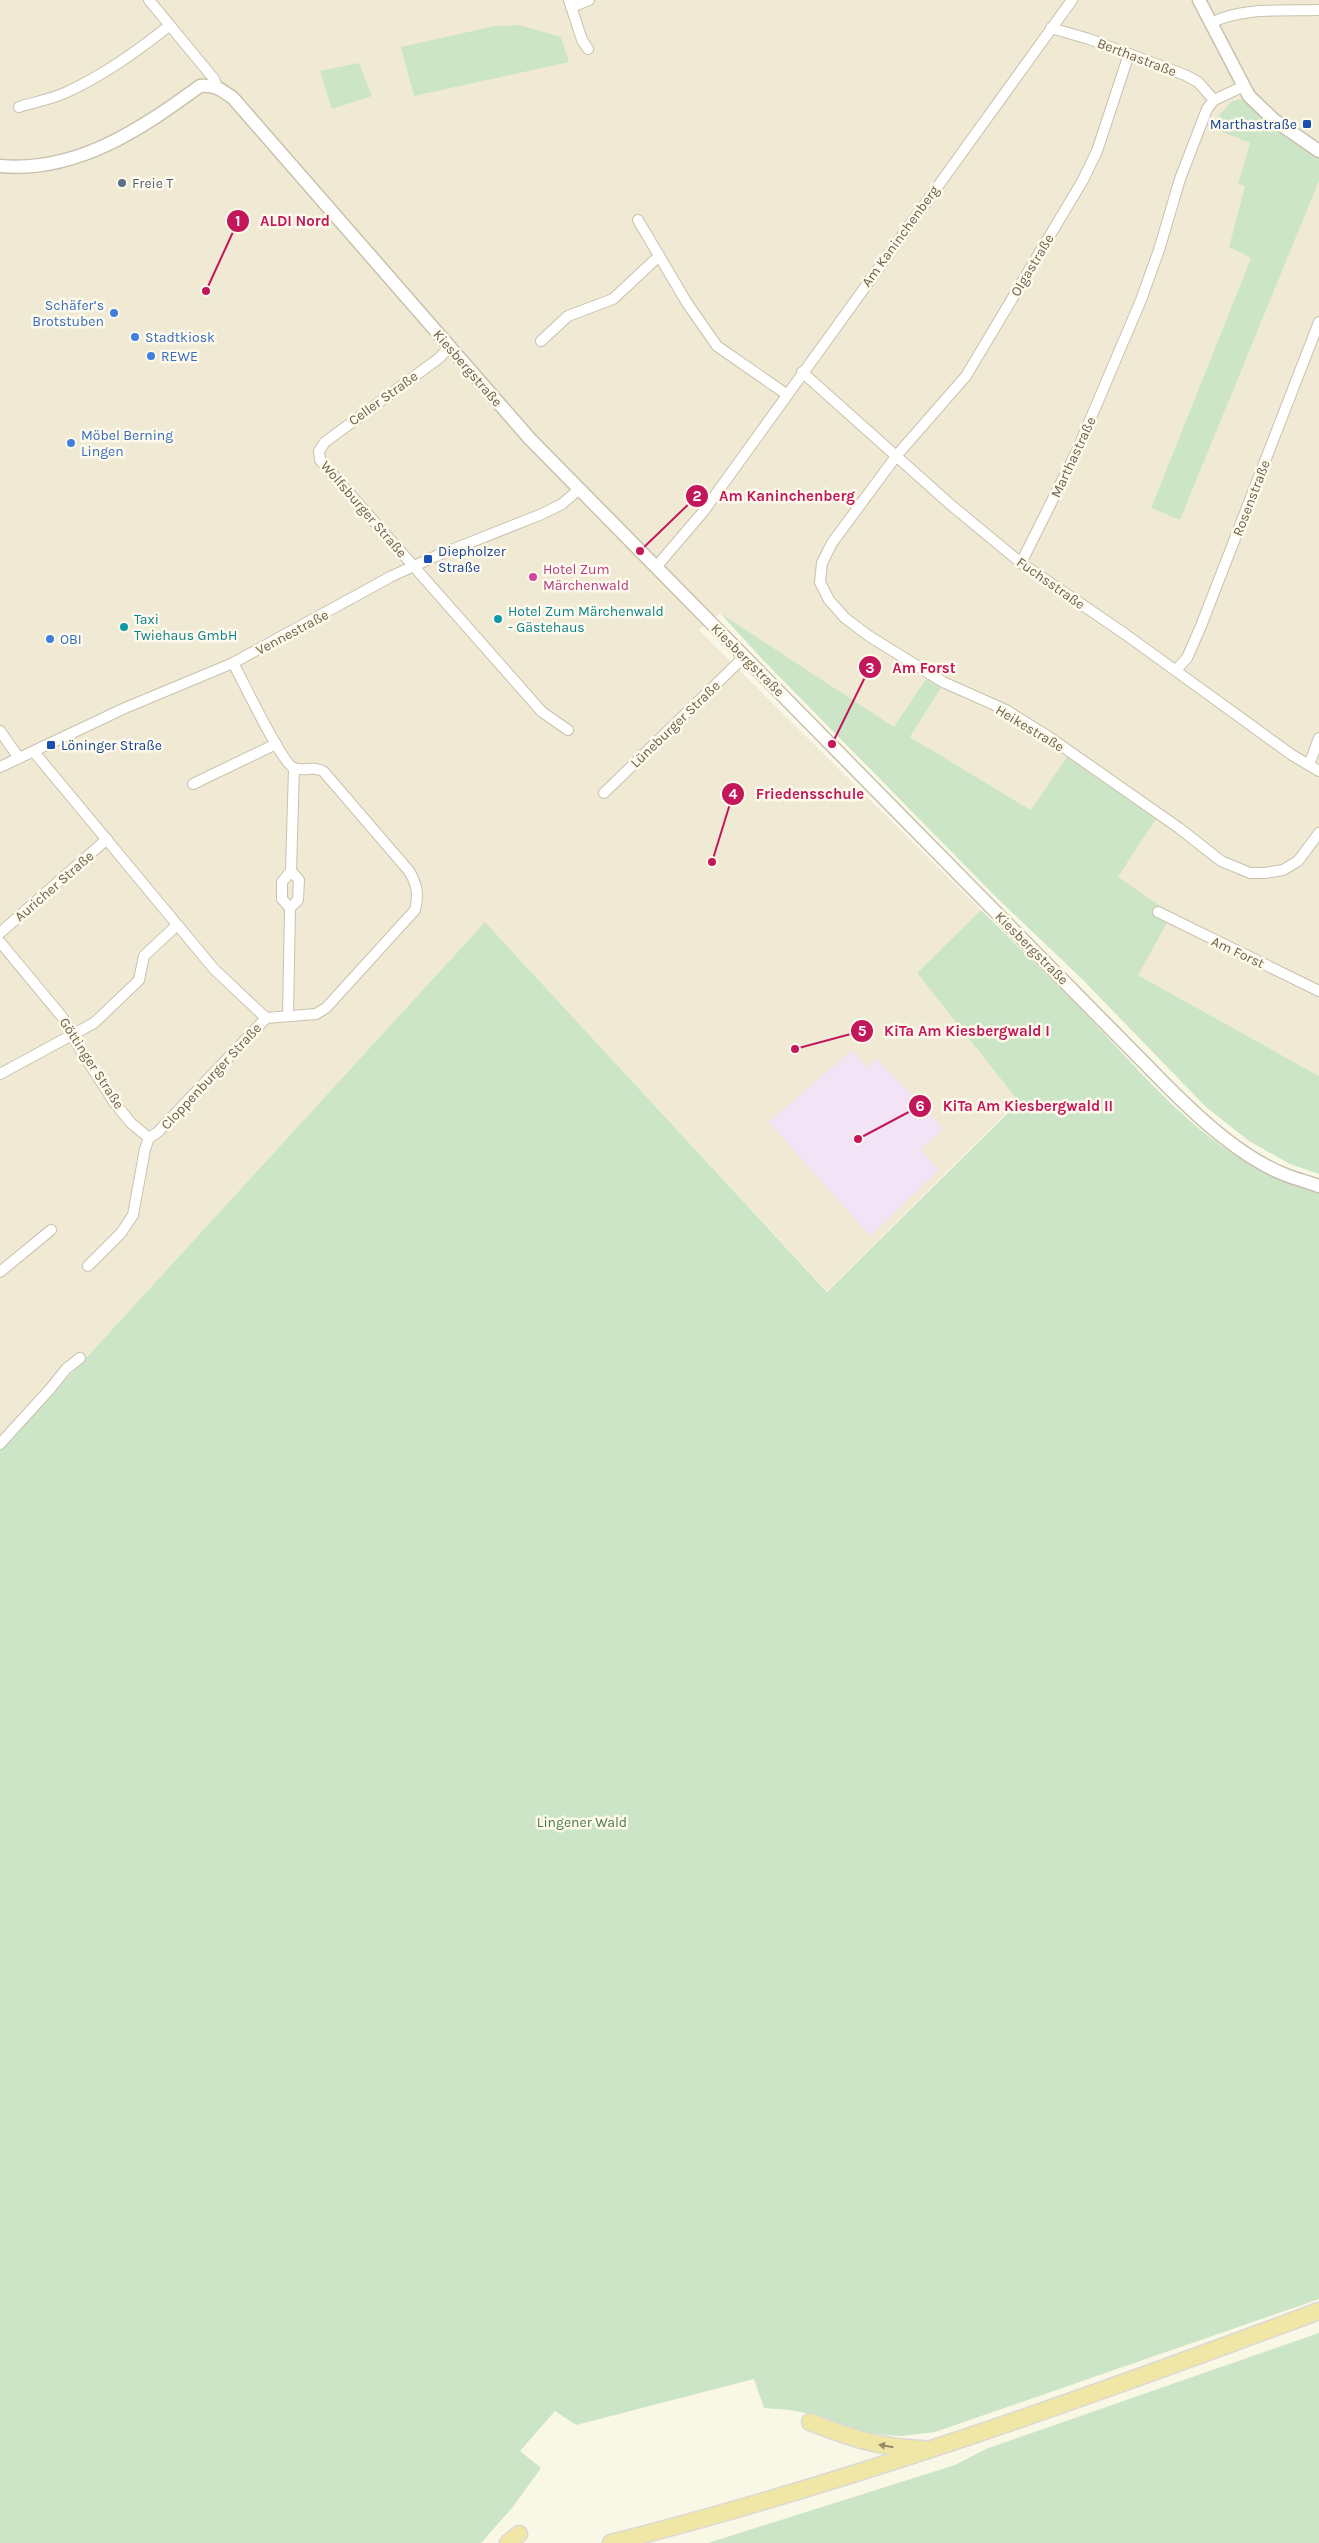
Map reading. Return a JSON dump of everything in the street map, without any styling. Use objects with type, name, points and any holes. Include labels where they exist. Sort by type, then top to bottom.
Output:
[{"type":"main road","points":[[610,2543],[767,2502],[935,2449],[1319,2311]]},
{"type":"main road","points":[[810,2422],[861,2442],[894,2448],[935,2449]]},
{"type":"main road","points":[[647,2543],[669,2528]]},
{"type":"street","name":"Kiesbergstraße","points":[[149,0],[214,79],[217,88],[233,98],[530,439],[578,490],[745,656],[1206,1124],[1284,1174],[1319,1186]]},
{"type":"street","points":[[588,49],[582,40],[570,4],[589,0]]},
{"type":"street","name":"Am Kaninchenberg","points":[[656,567],[703,512],[786,394],[1072,0]]},
{"type":"street","points":[[1199,0],[1249,96],[1274,120],[1319,151]]},
{"type":"street","points":[[1211,23],[1220,18],[1242,13],[1319,10]]},
{"type":"street","points":[[19,107],[66,93],[137,52],[169,26]]},
{"type":"street","name":"Berthastraße","points":[[1051,28],[1129,54],[1198,82],[1214,100]]},
{"type":"street","name":"Olgastraße","points":[[897,455],[966,376],[1083,180],[1097,151],[1129,54]]},
{"type":"street","points":[[0,166],[49,164],[88,153],[156,118],[200,86],[208,85],[217,88]]},
{"type":"street","points":[[1214,100],[1244,86]]},
{"type":"street","name":"Marthastraße","points":[[1021,563],[1076,453],[1141,300],[1196,135],[1207,109],[1214,100]]},
{"type":"street","points":[[638,220],[687,303],[717,346],[786,394]]},
{"type":"street","points":[[541,341],[568,316],[613,299],[659,256]]},
{"type":"street","name":"Rosenstraße","points":[[1176,670],[1187,658],[1201,626],[1319,322]]},
{"type":"street","name":"Celler Straße","points":[[319,451],[325,442],[346,424],[438,359],[450,347]]},
{"type":"street","name":"Fuchsstraße","points":[[802,372],[951,505],[1021,563],[1319,771]]},
{"type":"street","name":"Wolfsburger Straße","points":[[319,451],[320,460],[413,566]]},
{"type":"street","name":"Heikestraße","points":[[897,455],[832,544],[822,563],[820,582],[828,600],[846,618],[908,662],[943,682],[1006,710],[1049,737],[1179,828],[1220,861],[1250,873],[1265,874],[1283,870],[1298,860],[1319,833]]},
{"type":"street","name":"Vennestraße","points":[[0,767],[125,708],[233,663],[413,566],[542,514],[562,504],[578,490]]},
{"type":"street","points":[[413,566],[542,712],[568,730]]},
{"type":"street","name":"Lüneburger Straße","points":[[604,792],[745,656]]},
{"type":"street","points":[[233,663],[276,744],[294,768],[291,871],[282,882],[282,899],[290,908],[288,1015]]},
{"type":"street","points":[[0,731],[19,758]]},
{"type":"street","points":[[1309,765],[1319,738]]},
{"type":"street","points":[[193,784],[276,744]]},
{"type":"street","points":[[34,752],[107,839],[117,855],[214,969],[266,1018]]},
{"type":"street","name":"Cloppenburger Straße","points":[[149,1138],[158,1132],[266,1018],[316,1014],[326,1008],[415,910],[418,899],[415,881],[409,871],[324,772],[318,768],[294,768]]},
{"type":"street","name":"Auricher Straße","points":[[0,933],[107,839]]},
{"type":"street","points":[[290,908],[298,900],[299,880],[291,871]]},
{"type":"street","name":"Am Forst","points":[[1158,912],[1319,991]]},
{"type":"street","points":[[0,1074],[94,1023],[139,980],[141,963],[144,956],[177,925]]},
{"type":"street","name":"Göttinger Straße","points":[[0,942],[64,1018],[80,1049],[114,1102],[131,1123],[149,1138]]},
{"type":"street","points":[[88,1266],[121,1234],[133,1215],[144,1149],[149,1138]]},
{"type":"street","points":[[0,1272],[51,1230]]},
{"type":"street","points":[[0,1444],[50,1390],[66,1369],[80,1358]]},
{"type":"shaded area","points":[[0,0],[1319,0],[1319,154],[1209,127],[1250,143],[1238,184],[1245,186],[1229,247],[1251,258],[1151,508],[1180,520],[1319,181],[1319,1076],[1138,975],[1118,877],[1156,819],[1031,810],[910,737],[941,688],[926,679],[894,727],[720,613],[699,630],[981,910],[917,973],[1018,1101],[827,1291],[485,922],[88,1356],[0,1449]]},
{"type":"shaded area","points":[[852,1050],[867,1068],[876,1059],[943,1129],[920,1149],[939,1170],[870,1236],[769,1122]]},
{"type":"green space","points":[[519,25],[561,37],[569,62],[414,96],[401,47],[495,26]]},
{"type":"green space","points":[[359,63],[372,96],[332,109],[320,71]]},
{"type":"green space","points":[[1243,99],[1258,105],[1319,154],[1319,181],[1180,520],[1151,508],[1251,258],[1229,247],[1245,186],[1238,184],[1250,143],[1209,127],[1232,101]]},
{"type":"green space","points":[[720,613],[894,727],[926,679],[941,688],[910,737],[1031,810],[1067,757],[1156,819],[1118,877],[1172,914],[1138,975],[1319,1076],[1319,1174],[1290,1164],[1249,1141],[1206,1107],[1082,979],[996,897],[763,660]]},
{"type":"green space","name":"Lingener Wald","points":[[981,910],[1078,1007],[1156,1089],[1202,1131],[1227,1150],[1253,1166],[1287,1182],[1319,1191],[1319,2299],[935,2432],[901,2436],[863,2433],[821,2416],[790,2410],[764,2408],[754,2379],[576,2425],[555,2411],[520,2451],[541,2468],[512,2508],[481,2543],[0,2543],[0,1449],[88,1356],[485,922],[827,1292],[1019,1102],[917,973]]},
{"type":"green space","points":[[1319,2333],[1319,2543],[708,2543],[955,2465],[986,2449]]},
{"type":"place","name":"Marthastraße","points":[[1307,124]]},
{"type":"place","name":"Freie T","points":[[122,183]]},
{"type":"place","name":"ALDI Nord","points":[[206,291]]},
{"type":"place","name":"Schäfer’s Brotstuben","points":[[114,313]]},
{"type":"place","name":"Stadtkiosk","points":[[135,337]]},
{"type":"place","name":"REWE","points":[[151,356]]},
{"type":"place","name":"Möbel Berning Lingen","points":[[71,443]]},
{"type":"place","name":"Am Kaninchenberg","points":[[640,551]]},
{"type":"place","name":"Diepholzer Straße","points":[[428,559]]},
{"type":"place","name":"Hotel Zum Märchenwald","points":[[533,577]]},
{"type":"place","name":"Hotel Zum Märchenwald - Gästehaus","points":[[498,619]]},
{"type":"place","name":"Taxi Twiehaus GmbH","points":[[124,627]]},
{"type":"place","name":"OBI","points":[[50,639]]},
{"type":"place","name":"Am Forst","points":[[832,744]]},
{"type":"place","name":"Löninger Straße","points":[[51,745]]},
{"type":"place","name":"Friedensschule","points":[[712,862]]},
{"type":"place","name":"KiTa Am Kiesbergwald I","points":[[795,1049]]},
{"type":"place","name":"KiTa Am Kiesbergwald II","points":[[858,1139]]}]
